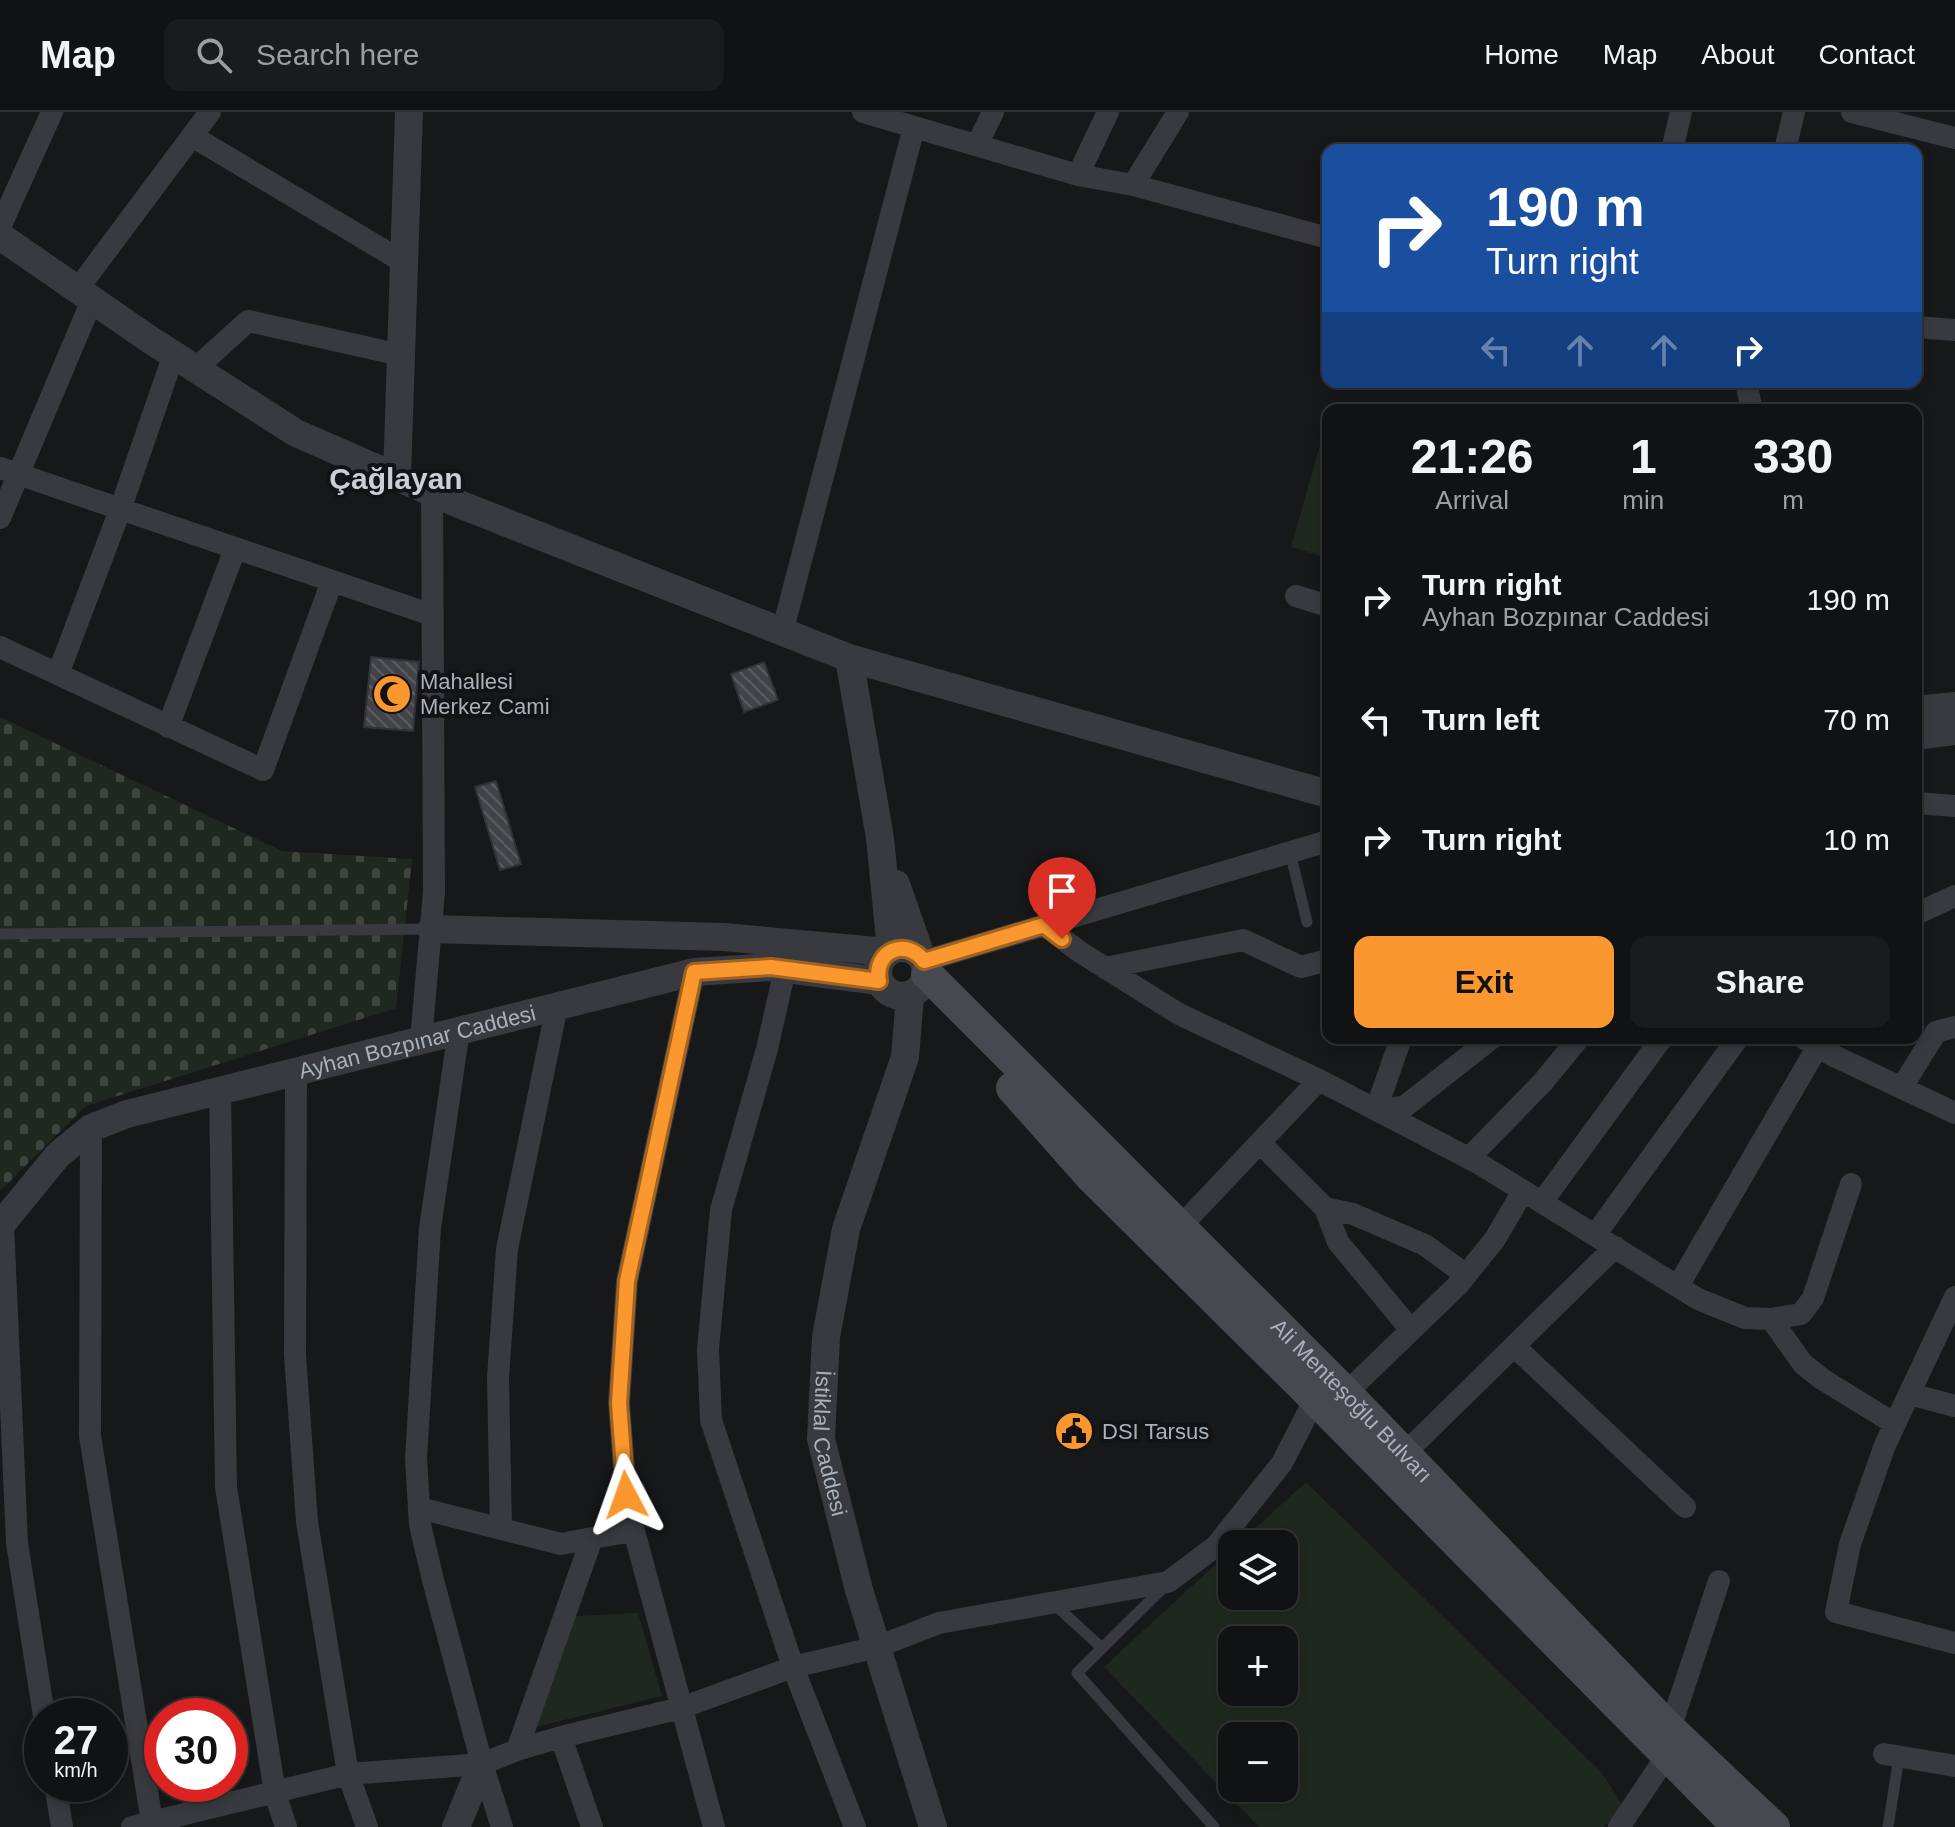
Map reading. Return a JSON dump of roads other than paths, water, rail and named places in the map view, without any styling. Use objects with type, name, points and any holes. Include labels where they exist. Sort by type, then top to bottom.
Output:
[{"type":"main road","name":"Ali Menteşoğlu Bulvarı","points":[[921,975],[1179,1228],[1330,1396],[1668,1743],[1774,1827]]},
{"type":"main road","name":"Ali Menteşoğlu Bulvarı","points":[[921,975],[1092,1178],[1330,1396],[1405,1453],[1668,1743],[1738,1827]]},
{"type":"street","points":[[0,227],[52,112]]},
{"type":"street","points":[[0,518],[8,471],[84,295],[210,112]]},
{"type":"street","points":[[397,477],[409,112]]},
{"type":"street","points":[[977,145],[993,112]]},
{"type":"street","points":[[1078,175],[1108,112]]},
{"type":"street","points":[[1133,185],[1178,112]]},
{"type":"street","points":[[1673,144],[1681,112]]},
{"type":"street","points":[[1786,144],[1794,112]]},
{"type":"street","points":[[1852,112],[1955,138]]},
{"type":"street","points":[[872,113],[1078,175],[1133,185],[1322,236]]},
{"type":"street","points":[[782,633],[914,127]]},
{"type":"street","points":[[192,136],[405,263]]},
{"type":"street","points":[[0,236],[184,362],[296,433],[432,492],[849,658],[1322,792]]},
{"type":"street","points":[[58,674],[120,510],[184,362],[248,321],[401,355]]},
{"type":"street","points":[[1922,327],[1955,330]]},
{"type":"street","points":[[8,471],[432,615]]},
{"type":"street","points":[[421,1040],[434,892],[432,492]]},
{"type":"street","points":[[168,727],[235,549]]},
{"type":"street","points":[[0,647],[263,770],[332,581]]},
{"type":"street","points":[[1296,596],[1322,604]]},
{"type":"street","points":[[849,658],[880,838],[890,951],[879,963],[879,981]]},
{"type":"street","points":[[1922,709],[1955,706]]},
{"type":"street","points":[[1922,735],[1955,731]]},
{"type":"street","points":[[1922,803],[1955,806]]},
{"type":"street","points":[[880,838],[921,975]]},
{"type":"street","points":[[921,975],[1044,925],[1322,843]]},
{"type":"street","points":[[1922,911],[1955,896]]},
{"type":"street","points":[[1044,925],[1179,1014],[1319,1080],[1469,1158],[1698,1299],[1745,1318],[1771,1319],[1801,1314],[1813,1298],[1851,1184]]},
{"type":"street","points":[[432,929],[737,937],[890,951],[904,947],[921,975]]},
{"type":"street","points":[[714,1827],[634,1531],[626,1495],[619,1403],[627,1281],[694,972],[737,937]]},
{"type":"street","points":[[1105,968],[1243,940],[1301,967],[1322,962]]},
{"type":"street","name":"Ayhan Bozpınar Caddesi","points":[[1,1225],[58,1155],[91,1128],[127,1114],[694,972],[771,967],[879,981],[891,994],[921,975]]},
{"type":"street","points":[[785,969],[767,1049],[721,1210],[708,1349],[711,1420],[793,1667],[855,1827]]},
{"type":"street","name":"İstiklal Caddesi","points":[[921,975],[905,1057],[846,1229],[826,1337],[821,1439],[859,1590],[933,1827]]},
{"type":"street","points":[[501,1529],[498,1378],[507,1249],[557,1006]]},
{"type":"street","points":[[1902,1087],[1936,1032],[1955,1027]]},
{"type":"street","points":[[459,1030],[430,1228],[416,1458],[420,1525],[482,1764],[502,1827]]},
{"type":"street","points":[[1376,1110],[1399,1044]]},
{"type":"street","points":[[1376,1110],[1404,1107],[1484,1044]]},
{"type":"street","points":[[1469,1158],[1543,1082],[1574,1044]]},
{"type":"street","points":[[91,1128],[90,1436],[142,1824],[348,1774],[482,1764],[561,1737],[681,1708],[793,1667],[877,1647],[939,1623],[1168,1582],[1216,1546],[1330,1396],[1411,1330],[1466,1275],[1657,1044]]},
{"type":"street","points":[[1595,1235],[1734,1044]]},
{"type":"street","points":[[1678,1286],[1811,1044]]},
{"type":"street","points":[[1819,1044],[1955,1113]]},
{"type":"street","points":[[296,1071],[295,1355],[306,1507],[348,1774],[367,1827]]},
{"type":"street","points":[[1179,1228],[1319,1080]]},
{"type":"street","points":[[220,1090],[226,1487],[275,1793],[286,1827]]},
{"type":"street","points":[[1260,1143],[1325,1208],[1338,1242],[1411,1330]]},
{"type":"street","points":[[1325,1208],[1353,1214],[1425,1245],[1466,1275]]},
{"type":"street","points":[[1,1225],[8,1546],[40,1698]]},
{"type":"street","points":[[1405,1453],[1615,1247]]},
{"type":"street","points":[[1955,1297],[1895,1424],[1850,1544],[1836,1612],[1955,1643]]},
{"type":"street","points":[[1771,1319],[1803,1364],[1895,1424]]},
{"type":"street","points":[[1514,1346],[1685,1507]]},
{"type":"street","points":[[1910,1394],[1955,1406]]},
{"type":"street","points":[[419,1508],[561,1544],[634,1531]]},
{"type":"street","points":[[517,1750],[592,1538]]},
{"type":"street","points":[[1619,1827],[1668,1743],[1719,1581]]},
{"type":"street","points":[[561,1737],[592,1827]]},
{"type":"street","points":[[1892,1755],[1955,1766]]},
{"type":"street","points":[[456,1827],[482,1764]]},
{"type":"street","points":[[58,1802],[62,1827]]},
{"type":"lane","points":[[1290,852],[1307,922]]},
{"type":"lane","points":[[0,934],[432,929]]},
{"type":"lane","points":[[1168,1582],[1077,1673],[1214,1827]]},
{"type":"lane","points":[[1054,1604],[1102,1648]]},
{"type":"lane","points":[[1888,1827],[1892,1755]]},
{"type":"place","name":"Mahallesi Merkez Cami","points":[[392,694]]},
{"type":"place","name":"DSI Tarsus","points":[[1074,1431]]},
{"type":"district","name":"Çağlayan","points":[[396,479]]}]
